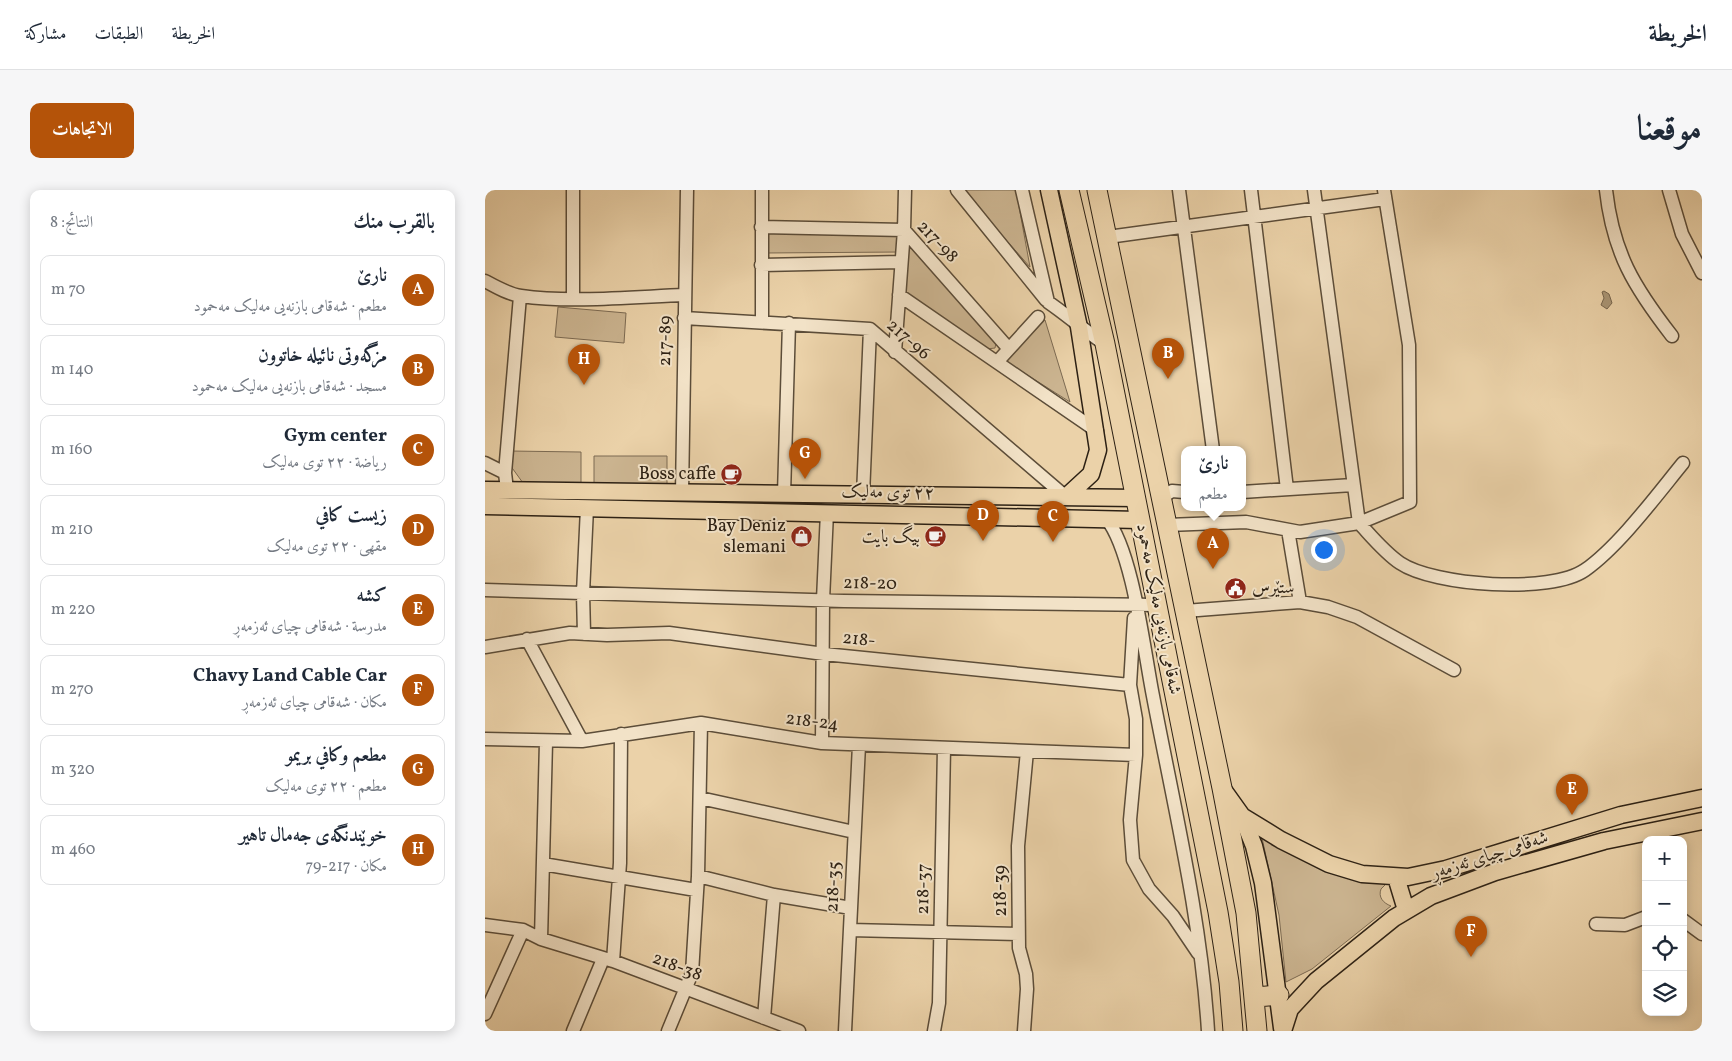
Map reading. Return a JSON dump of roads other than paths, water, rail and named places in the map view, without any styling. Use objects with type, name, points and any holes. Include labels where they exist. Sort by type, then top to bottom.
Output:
[{"type":"highway","name":"شەقامی بازنەیی مەلیک مەحمود","points":[[1069,190],[1105,344],[1218,912],[1229,982],[1233,1031]]},
{"type":"highway","name":"شەقامی بازنەیی مەلیک مەحمود","points":[[1097,190],[1222,788],[1246,913],[1257,1031]]},
{"type":"highway","points":[[1255,997],[1279,995]]},
{"type":"main road","points":[[1049,190],[1079,328],[1097,431],[1098,450],[1091,474],[1066,497]]},
{"type":"main road","name":"٢٢ توی مەلیک","points":[[485,490],[1136,498]]},
{"type":"main road","name":"٢٢ توی مەلیک","points":[[485,506],[1139,520]]},
{"type":"main road","points":[[1222,788],[1242,816],[1254,846],[1263,883],[1283,1031]]},
{"type":"main road","name":"شەقامی چیای ئەزمەڕ","points":[[1242,816],[1281,840],[1329,864],[1362,874],[1396,877],[1437,871],[1621,815],[1702,798]]},
{"type":"main road","name":"شەقامی چیای ئەزمەڕ","points":[[1283,1031],[1290,1009],[1316,981],[1354,948],[1406,910],[1445,890],[1495,872],[1604,841],[1702,821]]},
{"type":"main road","points":[[1396,877],[1406,910]]},
{"type":"street","points":[[573,190],[573,298]]},
{"type":"street","name":"217-89","points":[[681,492],[687,190]]},
{"type":"street","points":[[761,190],[762,321]]},
{"type":"street","points":[[895,352],[905,190]]},
{"type":"street","points":[[957,190],[1048,302],[1065,314],[1079,328],[1105,344]]},
{"type":"street","points":[[1022,190],[1048,302]]},
{"type":"street","points":[[1179,190],[1212,446]]},
{"type":"street","points":[[1251,190],[1287,489]]},
{"type":"street","points":[[1315,190],[1359,523],[1401,564],[1436,577],[1507,586],[1557,582],[1584,571],[1601,556],[1634,521],[1683,463]]},
{"type":"street","points":[[1606,190],[1615,239],[1626,269],[1641,296],[1672,336]]},
{"type":"street","points":[[1669,190],[1682,234],[1702,273]]},
{"type":"street","points":[[1108,237],[1317,209],[1384,194],[1409,345],[1410,502],[1359,523],[1300,532],[1247,522],[1167,525]]},
{"type":"street","name":"217-98","points":[[761,227],[904,230],[1009,349]]},
{"type":"street","points":[[761,265],[901,262]]},
{"type":"street","points":[[485,281],[520,296],[573,298],[684,295]]},
{"type":"street","points":[[899,294],[1097,431]]},
{"type":"street","points":[[507,490],[505,473],[520,296]]},
{"type":"street","points":[[998,361],[1038,317]]},
{"type":"street","name":"217-96","points":[[684,318],[762,321],[870,329],[1066,497]]},
{"type":"street","points":[[784,494],[789,323]]},
{"type":"street","points":[[863,495],[870,329]]},
{"type":"street","points":[[485,463],[505,473]]},
{"type":"street","points":[[1246,492],[1353,485]]},
{"type":"street","points":[[1161,498],[1172,491],[1181,492]]},
{"type":"street","points":[[585,634],[583,593],[587,508]]},
{"type":"street","points":[[822,743],[823,600],[827,512]]},
{"type":"street","points":[[1107,518],[1119,537],[1135,605],[1188,880],[1201,957],[1208,1031]]},
{"type":"street","points":[[1288,530],[1300,602]]},
{"type":"street","name":"218-20","points":[[485,590],[823,600],[1157,605]]},
{"type":"street","points":[[1185,611],[1300,602],[1328,606],[1357,617],[1454,670]]},
{"type":"street","points":[[1135,605],[1130,685],[1136,719],[1136,755],[1130,820],[1133,860],[1149,889],[1173,916],[1201,957]]},
{"type":"street","name":"218-","points":[[485,647],[570,633],[669,633],[824,654],[1130,685]]},
{"type":"street","points":[[527,640],[582,741]]},
{"type":"street","points":[[668,1031],[692,973],[698,876],[701,722]]},
{"type":"street","name":"218-24","points":[[485,739],[546,742],[582,741],[701,722],[822,743],[1136,755]]},
{"type":"street","points":[[573,1031],[608,960],[619,876],[621,734]]},
{"type":"street","points":[[541,939],[546,742]]},
{"type":"street","name":"218-35","points":[[845,1031],[859,744]]},
{"type":"street","name":"218-37","points":[[934,1031],[939,1003],[944,748]]},
{"type":"street","name":"218-39","points":[[1024,1031],[1026,982],[1018,934],[1019,846],[1027,751]]},
{"type":"street","points":[[700,798],[854,832]]},
{"type":"street","points":[[543,864],[696,890]]},
{"type":"street","points":[[698,876],[774,895],[851,908]]},
{"type":"street","points":[[764,1018],[774,895]]},
{"type":"street","points":[[1596,924],[1625,925],[1642,919]]},
{"type":"street","points":[[1687,923],[1702,934]]},
{"type":"street","name":"218-38","points":[[485,925],[523,930],[541,939],[608,960],[799,1031]]},
{"type":"street","points":[[485,1014],[523,930]]},
{"type":"street","points":[[850,930],[1018,934]]},
{"type":"place","name":"مزگەوتی نائیلە خاتوون","points":[[1168,379]]},
{"type":"place","name":"خوێندنگەی جەمال تاهیر","points":[[584,385]]},
{"type":"place","name":"Boss caffe","points":[[732,474]]},
{"type":"place","name":"مطعم وكافي بريمو","points":[[805,479]]},
{"type":"place","name":"Bay Deniz slemani","points":[[802,536]]},
{"type":"place","name":"بیگ بایت","points":[[936,537]]},
{"type":"place","name":"زيست كافي","points":[[983,541]]},
{"type":"place","name":"Gym center","points":[[1053,542]]},
{"type":"place","name":"نارێ","points":[[1213,569]]},
{"type":"place","name":"ستێرس","points":[[1236,588]]},
{"type":"place","name":"كشه","points":[[1572,815]]},
{"type":"place","name":"Chavy Land Cable Car","points":[[1471,957]]}]
